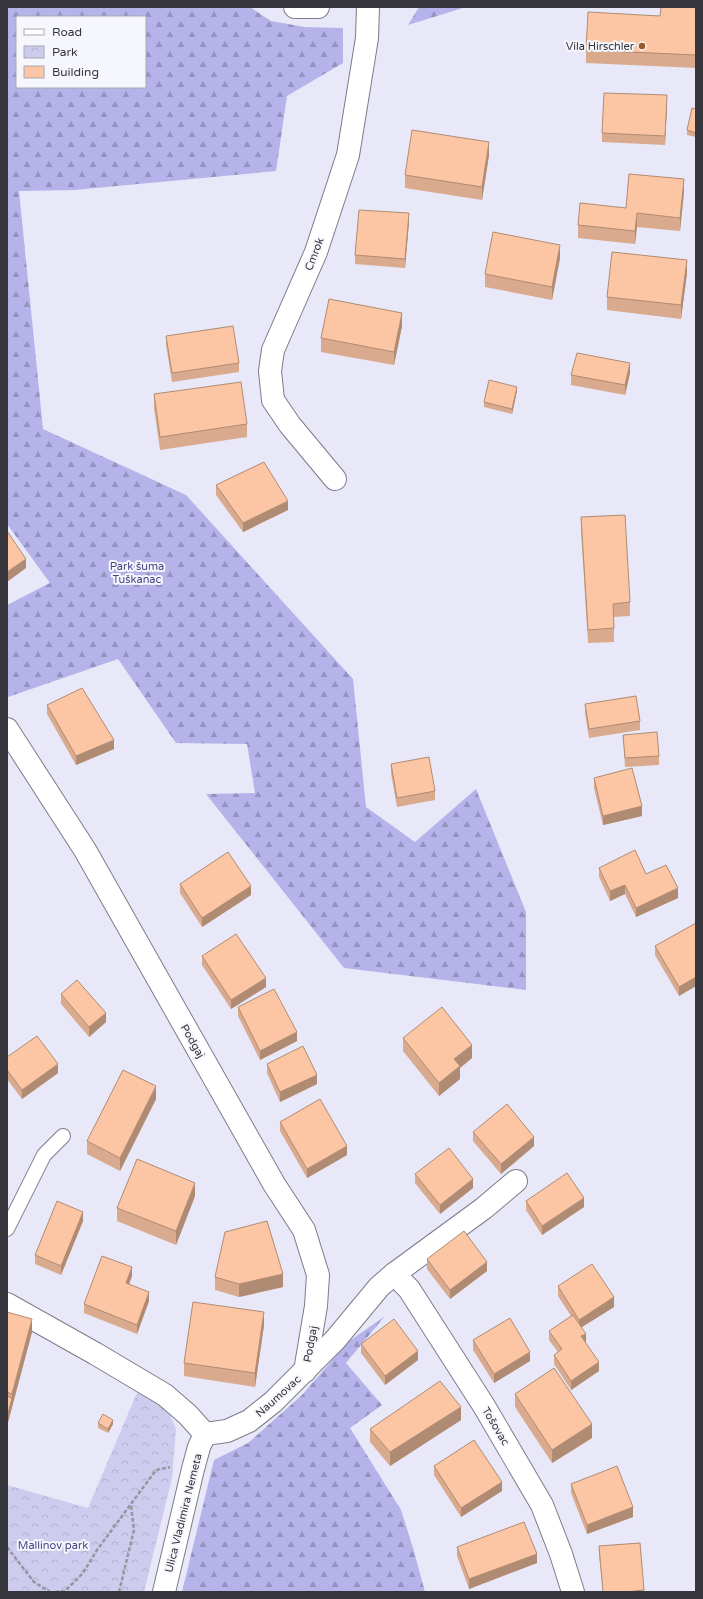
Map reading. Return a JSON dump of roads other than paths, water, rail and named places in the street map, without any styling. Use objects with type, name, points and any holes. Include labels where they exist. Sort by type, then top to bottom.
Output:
[{"type":"street","points":[[294,7],[318,7]]},
{"type":"street","name":"Cmrok","points":[[335,479],[290,425],[273,400],[270,371],[273,350],[316,252],[348,155],[367,38],[368,7]]},
{"type":"street","name":"Podgaj","points":[[7,729],[85,850],[270,1177],[304,1230],[318,1275],[316,1306],[305,1371]]},
{"type":"street","name":"Naumovac","points":[[205,1434],[227,1431],[249,1421],[273,1402],[334,1340],[379,1287],[394,1274],[484,1208],[516,1181]]},
{"type":"street","name":"Tošovac","points":[[394,1274],[409,1289],[484,1406],[542,1505],[561,1554],[573,1592]]},
{"type":"street","points":[[7,1304],[165,1395],[188,1415],[205,1434]]},
{"type":"street","name":"Ulica Vladimira Nemeta","points":[[164,1592],[193,1469],[199,1447],[205,1434]]},
{"type":"lane","points":[[7,1229],[44,1155],[62,1136]]},
{"type":"place","name":"Vila Hirschler","points":[[642,46]]},
{"type":"park label","name":"Park šuma Tuškanac","points":[[137,572]]},
{"type":"park label","name":"Mallinov park","points":[[53,1545]]}]
